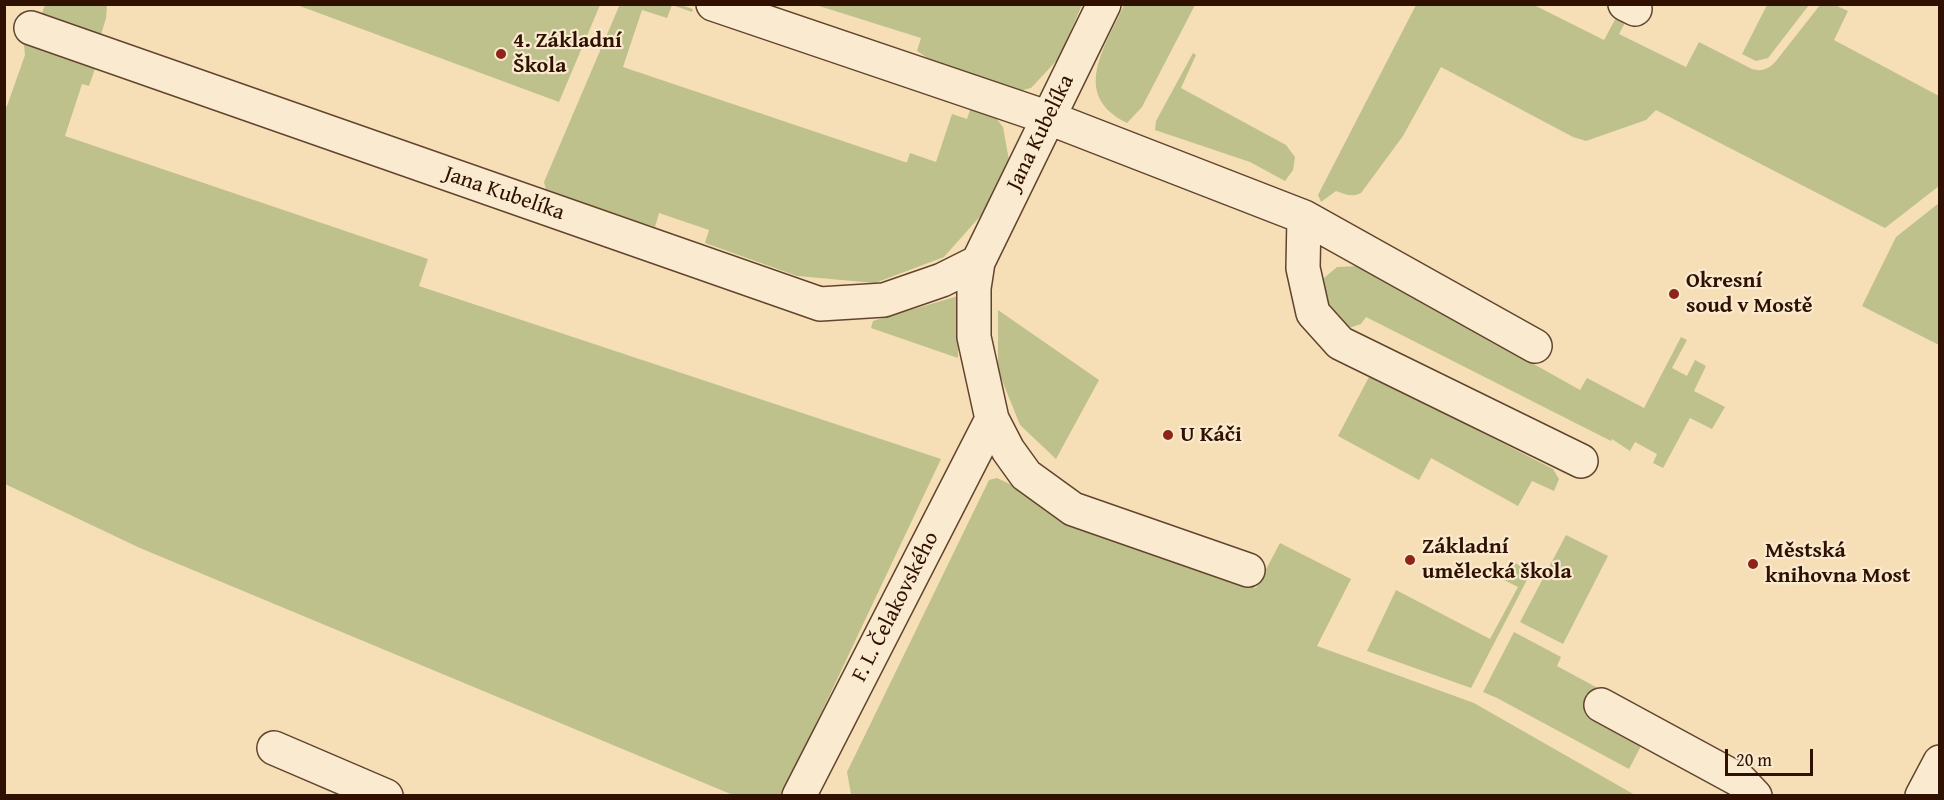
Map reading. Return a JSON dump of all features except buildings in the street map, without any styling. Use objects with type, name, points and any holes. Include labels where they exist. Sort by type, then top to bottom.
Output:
[{"type":"street","points":[[713,4],[1049,118],[1304,217],[1535,346]]},
{"type":"street","name":"Jana Kubelíka","points":[[1104,4],[978,262],[974,288],[974,337],[992,419],[1008,450],[1026,475],[1073,509],[1248,570]]},
{"type":"street","name":"Jana Kubelíka","points":[[31,28],[820,304],[884,300],[942,280],[978,262]]},
{"type":"street","points":[[1304,217],[1304,268],[1313,313],[1340,343],[1581,461]]},
{"type":"street","name":"F. L. Čelakovského","points":[[800,795],[992,419]]},
{"type":"street","points":[[1601,705],[1741,781],[1755,795]]},
{"type":"street","points":[[274,747],[386,795]]},
{"type":"street","points":[[1922,795],[1940,762]]},
{"type":"green space","points":[[620,4],[681,5],[693,9],[692,12],[672,5],[667,18],[642,10],[623,67],[905,162],[910,153],[936,162],[952,114],[967,119],[972,104],[985,110],[1003,127],[1010,166],[999,195],[944,257],[875,283],[797,276],[705,243],[709,230],[659,213],[655,227],[546,190],[544,182]]},
{"type":"green space","points":[[45,5],[107,5],[100,38],[40,19]]},
{"type":"green space","name":"4. Základní Škola","points":[[297,5],[600,5],[559,102]]},
{"type":"green space","points":[[816,5],[1082,5],[1059,58],[1031,88],[1019,91],[961,80],[917,51],[921,38]]},
{"type":"green space","points":[[1124,5],[1195,5],[1142,107],[1127,123],[1110,112],[1100,99],[1096,84],[1097,69],[1102,53]]},
{"type":"green space","points":[[1416,5],[1534,5],[1604,40],[1618,14],[1627,19],[1619,34],[1686,67],[1699,42],[1752,69],[1762,70],[1776,61],[1820,5],[1835,5],[1848,11],[1834,40],[1939,96],[1939,186],[1885,228],[1656,110],[1646,120],[1586,141],[1573,137],[1441,67],[1403,136],[1361,193],[1352,195],[1336,191],[1321,202],[1318,195]]},
{"type":"green space","points":[[1767,5],[1809,5],[1768,58],[1756,61],[1742,54]]},
{"type":"green space","points":[[15,37],[96,66],[89,86],[82,84],[65,136],[428,259],[419,286],[941,459],[782,796],[733,795],[140,548],[5,484],[4,109],[25,55],[24,45]]},
{"type":"green space","points":[[1193,53],[1196,55],[1181,88],[1286,145],[1295,157],[1293,170],[1285,181],[1250,162],[1155,130],[1156,121]]},
{"type":"green space","points":[[1939,203],[1939,345],[1862,306],[1896,237]]},
{"type":"green space","points":[[1359,266],[1580,390],[1587,378],[1644,408],[1681,337],[1687,340],[1672,368],[1687,376],[1695,360],[1706,366],[1694,391],[1725,407],[1712,429],[1690,418],[1663,468],[1653,463],[1657,454],[1635,442],[1630,451],[1612,439],[1611,441],[1366,317],[1361,324],[1346,329],[1329,306],[1324,278],[1337,267]]},
{"type":"green space","points":[[958,296],[958,358],[871,328],[873,321]]},
{"type":"green space","points":[[998,310],[1099,380],[1056,459],[1020,425],[998,370]]},
{"type":"green space","points":[[1370,375],[1553,469],[1559,479],[1554,491],[1532,481],[1518,506],[1431,458],[1419,480],[1338,436]]},
{"type":"green space","points":[[997,478],[1016,487],[1056,516],[1256,588],[1280,543],[1351,579],[1317,646],[1474,703],[1635,795],[855,796],[851,794],[847,772],[989,480]]},
{"type":"green space","points":[[1566,535],[1608,556],[1563,644],[1520,622]]},
{"type":"green space","points":[[1512,560],[1530,574],[1471,688],[1367,651],[1396,590],[1490,639],[1518,587],[1504,580],[1508,574],[1505,572]]},
{"type":"green space","points":[[1514,632],[1561,657],[1557,666],[1655,719],[1629,769],[1483,692]]},
{"type":"place","name":"4. Základní Škola","points":[[501,54]]},
{"type":"place","name":"Okresní soud v Mostě","points":[[1674,294]]},
{"type":"place","name":"U Káči","points":[[1168,435]]},
{"type":"place","name":"Základní umělecká škola","points":[[1410,560]]},
{"type":"place","name":"Městská knihovna Most","points":[[1753,564]]}]
